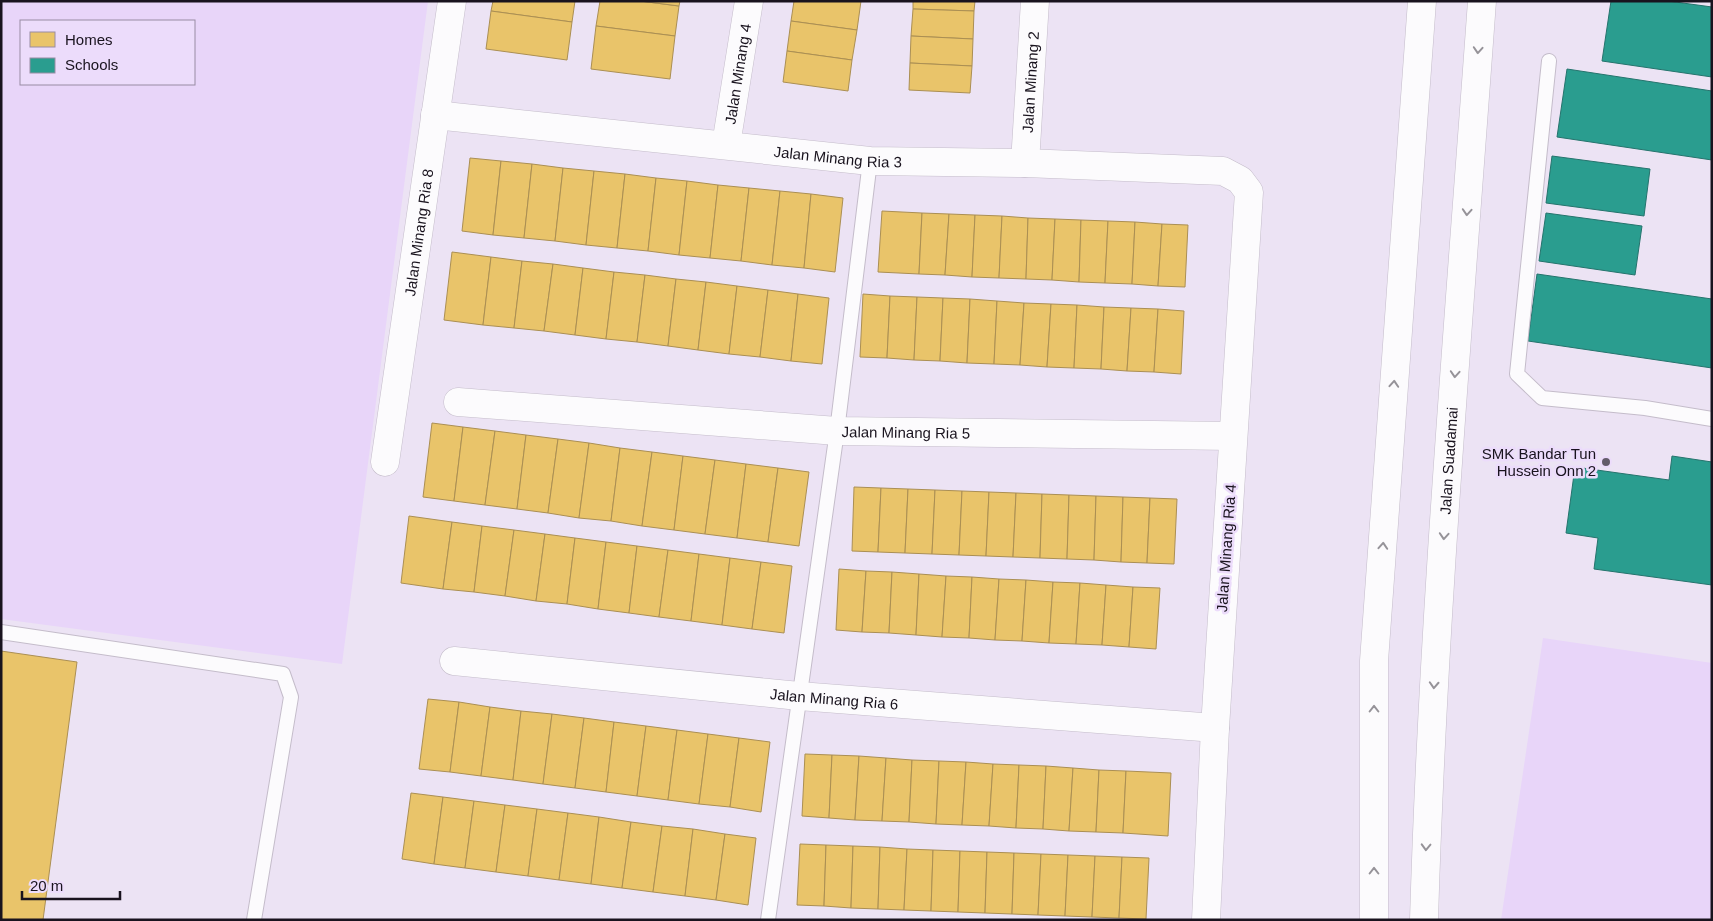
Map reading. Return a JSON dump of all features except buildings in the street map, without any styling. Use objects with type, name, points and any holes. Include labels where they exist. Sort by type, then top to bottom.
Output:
[{"type":"street","name":"Jalan Minang Ria 8","points":[[385,462],[452,1]]},
{"type":"street","name":"Jalan Minang 4","points":[[726,145],[749,1]]},
{"type":"street","name":"Jalan Minang 2","points":[[1025,163],[1035,1]]},
{"type":"street","points":[[1411,1],[1419,37]]},
{"type":"street","points":[[1374,920],[1374,661],[1422,1]]},
{"type":"street","name":"Jalan Suadamai","points":[[1424,920],[1428,779],[1482,1]]},
{"type":"street","name":"Jalan Minang Ria 3","points":[[435,115],[870,161],[1025,163],[1223,171],[1240,180]]},
{"type":"street","name":"Jalan Minang Ria 4","points":[[1206,920],[1215,728],[1249,192],[1240,180]]},
{"type":"street","name":"Jalan Minang Ria 5","points":[[458,402],[836,431],[1234,436]]},
{"type":"street","name":"Jalan Minang Ria 6","points":[[454,661],[799,696],[1215,728]]},
{"type":"lane","points":[[1548,61],[1516,374],[1542,398],[1645,408],[1712,419]]},
{"type":"lane","points":[[768,920],[836,431],[870,161]]},
{"type":"lane","points":[[1,632],[283,674],[291,697],[254,920]]},
{"type":"shaded area","points":[[3,1],[428,1],[342,664],[1,619],[1,11]]},
{"type":"shaded area","points":[[1543,638],[1712,663],[1712,920],[1501,920]]},
{"type":"place","name":"SMK Bandar Tun Hussein Onn 2","points":[[1606,462]]}]
